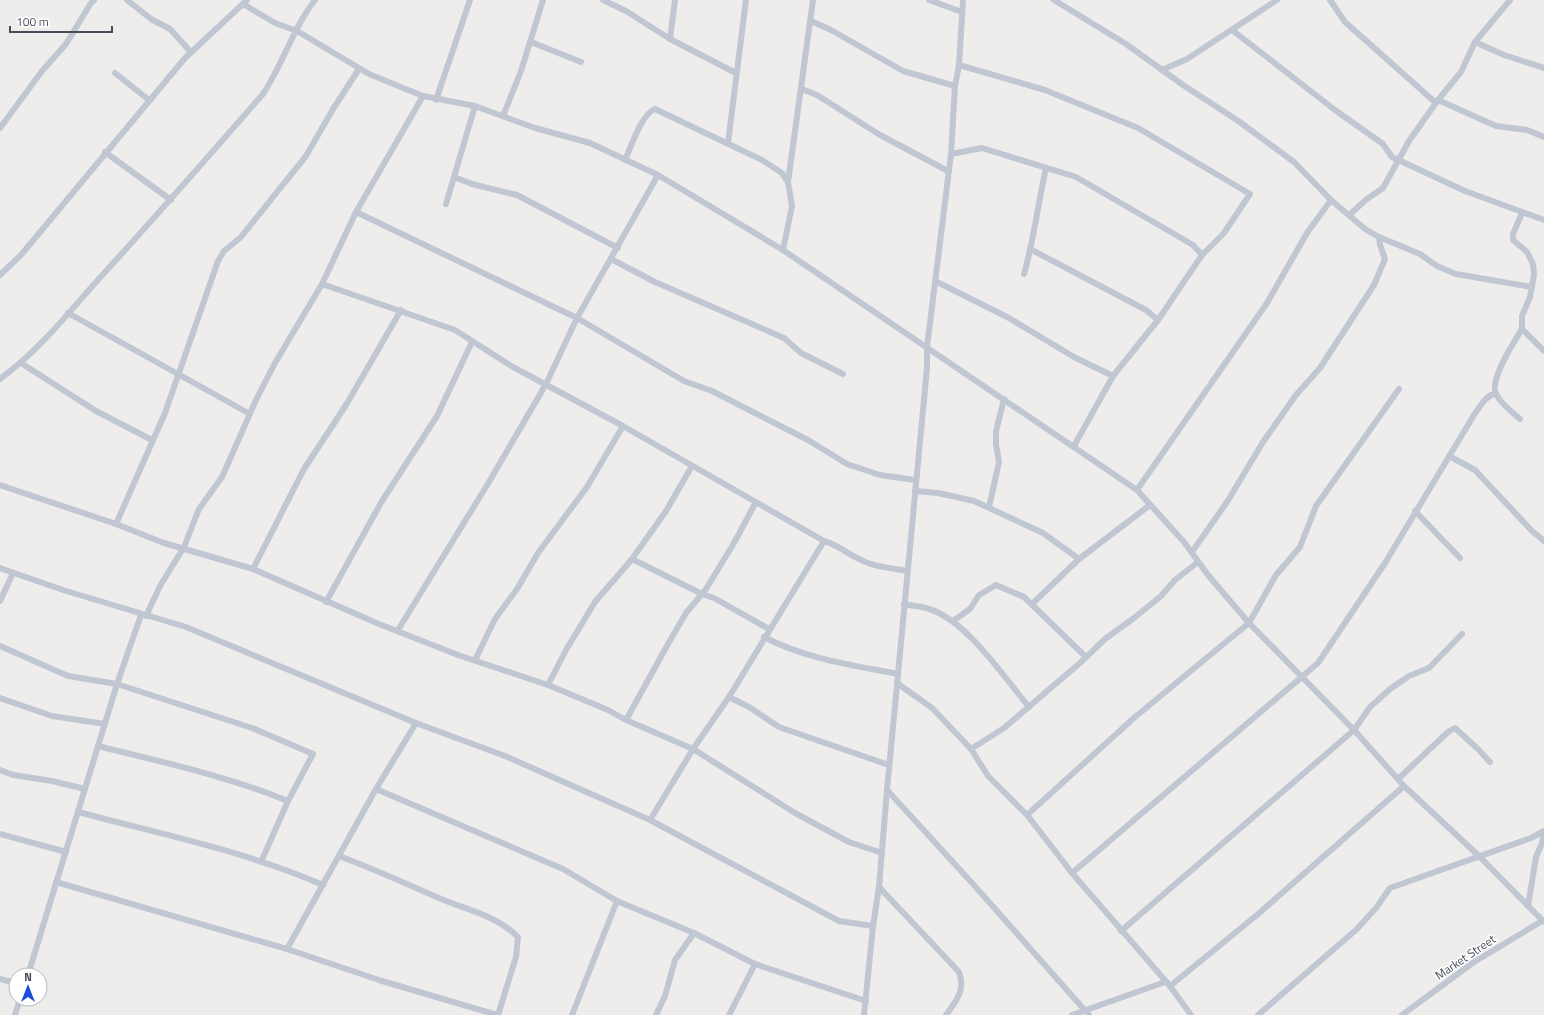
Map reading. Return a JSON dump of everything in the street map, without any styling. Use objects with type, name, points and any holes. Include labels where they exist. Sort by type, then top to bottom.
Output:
[{"type":"street","points":[[0,128],[42,71],[66,44],[94,0]]},
{"type":"street","points":[[127,0],[151,19],[170,29],[190,52]]},
{"type":"street","points":[[0,379],[21,363],[68,313],[171,200],[263,94],[274,78],[282,58],[304,14],[315,0]]},
{"type":"street","points":[[436,100],[470,0]]},
{"type":"street","points":[[503,116],[531,42],[543,0]]},
{"type":"street","points":[[603,0],[610,1],[670,38],[736,73]]},
{"type":"street","points":[[670,38],[675,0]]},
{"type":"street","points":[[728,144],[746,0]]},
{"type":"street","points":[[783,250],[792,206],[788,182],[802,89],[813,0]]},
{"type":"street","points":[[929,0],[962,12]]},
{"type":"street","points":[[864,1015],[873,926],[879,887],[886,790],[927,368],[927,347],[951,154],[954,86],[959,65],[963,0]]},
{"type":"street","points":[[1054,0],[1126,44],[1237,120],[1294,162],[1331,200],[1365,229],[1379,237],[1420,254],[1437,266],[1456,274],[1532,287]]},
{"type":"street","points":[[1162,70],[1187,59],[1277,0]]},
{"type":"street","points":[[1330,0],[1350,26],[1437,102],[1496,126],[1527,130],[1544,137]]},
{"type":"street","points":[[1349,215],[1367,199],[1383,188],[1409,142],[1437,102],[1461,72],[1475,42],[1510,0]]},
{"type":"street","points":[[0,275],[20,255],[190,52],[245,2],[275,23],[296,31],[368,74],[423,96],[436,100],[474,106],[535,128],[590,143],[658,175],[783,250],[1137,490],[1192,552],[1198,562],[1249,623],[1354,730],[1404,786],[1479,856],[1543,921]]},
{"type":"street","points":[[810,20],[831,30],[903,71],[954,86]]},
{"type":"street","points":[[1232,30],[1335,110],[1383,144],[1392,157],[1465,191],[1544,220]]},
{"type":"street","points":[[531,42],[581,62]]},
{"type":"street","points":[[1475,42],[1504,56],[1544,68]]},
{"type":"street","points":[[959,65],[1045,90],[1138,128],[1167,146],[1250,192],[1250,195],[1224,233],[1202,255],[1158,320],[1113,376],[1074,446]]},
{"type":"street","points":[[116,524],[164,412],[218,261],[224,251],[241,237],[306,156],[359,68]]},
{"type":"street","points":[[115,73],[149,100]]},
{"type":"street","points":[[802,89],[817,95],[880,135],[948,172]]},
{"type":"street","points":[[30,967],[117,684],[143,615],[184,547],[199,509],[222,477],[275,363],[322,284],[356,212],[423,96]]},
{"type":"street","points":[[446,204],[474,106]]},
{"type":"street","points":[[625,160],[650,110],[660,109],[762,160],[782,173],[788,182]]},
{"type":"street","points":[[951,154],[982,148],[1076,177],[1193,244],[1202,255]]},
{"type":"street","points":[[105,152],[171,200]]},
{"type":"street","points":[[1024,274],[1046,168]]},
{"type":"street","points":[[398,630],[490,482],[546,384],[576,318],[612,259],[658,175]]},
{"type":"street","points":[[454,177],[472,184],[517,195],[618,248]]},
{"type":"street","points":[[1137,490],[1267,303],[1307,233],[1331,200]]},
{"type":"street","points":[[356,212],[576,318],[684,381],[712,391],[808,440],[847,464],[880,475],[915,480]]},
{"type":"street","points":[[1520,419],[1508,409],[1496,393],[1495,382],[1510,349],[1522,329],[1522,316],[1530,297],[1534,275],[1533,264],[1527,252],[1513,240],[1513,234],[1522,213]]},
{"type":"street","points":[[1192,552],[1227,502],[1263,442],[1296,395],[1320,368],[1374,285],[1385,260],[1379,237]]},
{"type":"street","points":[[1030,249],[1146,310],[1158,320]]},
{"type":"street","points":[[612,259],[655,282],[784,338],[801,353],[843,374]]},
{"type":"street","points":[[935,281],[1009,318],[1074,357],[1113,376]]},
{"type":"street","points":[[322,284],[401,310],[455,330],[513,367],[623,426],[824,541],[832,543],[857,558],[876,566],[908,571]]},
{"type":"street","points":[[253,568],[304,469],[336,422],[401,310]]},
{"type":"street","points":[[68,313],[250,414]]},
{"type":"street","points":[[1522,329],[1544,351]]},
{"type":"street","points":[[326,602],[382,501],[437,416],[472,342]]},
{"type":"street","points":[[21,363],[96,411],[152,440]]},
{"type":"street","points":[[1027,815],[1136,717],[1249,623],[1276,575],[1300,547],[1316,506],[1399,390]]},
{"type":"street","points":[[1072,873],[1318,663],[1385,564],[1415,511],[1484,401],[1496,393]]},
{"type":"street","points":[[989,508],[999,462],[996,444],[996,431],[1004,399]]},
{"type":"street","points":[[475,660],[496,619],[517,589],[538,553],[587,487],[623,426]]},
{"type":"street","points":[[1449,456],[1475,470],[1532,531],[1544,541]]},
{"type":"street","points":[[548,685],[563,656],[595,602],[632,559],[666,511],[692,466]]},
{"type":"street","points":[[0,485],[116,524],[164,543],[184,547],[253,568],[326,602],[458,655],[548,685],[608,710],[626,720],[693,749],[795,813],[849,842],[882,853]]},
{"type":"street","points":[[914,490],[938,493],[974,501],[1043,533],[1080,559]]},
{"type":"street","points":[[626,720],[686,613],[702,594],[734,543],[756,502]]},
{"type":"street","points":[[1032,604],[1080,559],[1150,505]]},
{"type":"street","points":[[1415,511],[1460,558]]},
{"type":"street","points":[[650,820],[693,749],[729,697],[764,637],[824,541]]},
{"type":"street","points":[[632,559],[702,594],[714,598],[769,629]]},
{"type":"street","points":[[971,749],[1004,728],[1105,639],[1161,596],[1175,580],[1198,562]]},
{"type":"street","points":[[0,568],[143,615],[186,627],[416,723],[505,756],[650,820],[838,921],[873,926]]},
{"type":"street","points":[[0,601],[12,573]]},
{"type":"street","points":[[952,622],[970,609],[979,596],[996,585],[1024,596],[1086,657]]},
{"type":"street","points":[[904,604],[930,609],[952,622],[976,642],[1029,707]]},
{"type":"street","points":[[1121,931],[1354,730],[1370,707],[1390,689],[1409,676],[1429,668],[1462,634]]},
{"type":"street","points":[[764,637],[784,647],[812,657],[898,674]]},
{"type":"street","points":[[0,646],[68,676],[117,684],[252,728],[312,753],[314,755],[288,801],[261,862]]},
{"type":"street","points":[[897,683],[932,708],[971,749],[988,776],[1027,815],[1072,873],[1167,984],[1191,1015]]},
{"type":"street","points":[[729,697],[749,707],[780,727],[889,765]]},
{"type":"street","points":[[0,698],[52,716],[105,724]]},
{"type":"street","points":[[287,949],[376,790],[416,723]]},
{"type":"street","points":[[1398,779],[1448,732],[1455,728],[1490,762]]},
{"type":"street","points":[[98,746],[197,770],[253,786],[288,801]]},
{"type":"street","points":[[0,770],[85,789]]},
{"type":"street","points":[[1072,1015],[1085,1009],[1167,984],[1257,915],[1404,786]]},
{"type":"street","points":[[376,790],[563,869],[617,900],[694,933],[755,964],[866,1000]]},
{"type":"street","points":[[886,790],[1089,1015]]},
{"type":"street","points":[[78,812],[217,848],[300,875],[323,885]]},
{"type":"street","points":[[1258,1015],[1357,929],[1376,908],[1390,888],[1531,838],[1544,831]]},
{"type":"street","points":[[1528,906],[1536,857],[1542,843],[1544,831]]},
{"type":"street","points":[[0,834],[66,852]]},
{"type":"street","points":[[56,882],[287,949],[382,981],[497,1015],[516,957],[518,937],[508,927],[489,917],[339,856]]},
{"type":"street","points":[[879,887],[959,972],[962,988],[960,995],[946,1015]]},
{"type":"street","points":[[572,1015],[617,900]]},
{"type":"street","name":"Market Street","points":[[1402,1015],[1474,962],[1543,921]]},
{"type":"street","points":[[656,1015],[665,996],[675,960],[694,933]]},
{"type":"street","points":[[729,1015],[755,964]]}]
